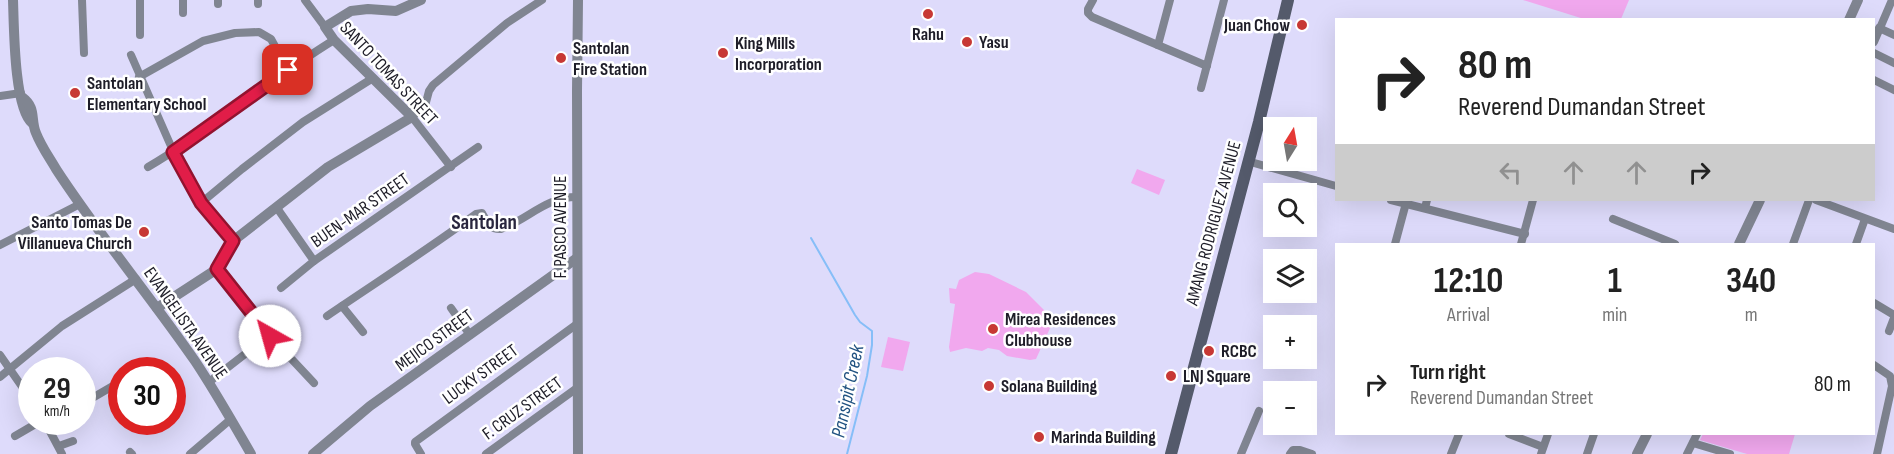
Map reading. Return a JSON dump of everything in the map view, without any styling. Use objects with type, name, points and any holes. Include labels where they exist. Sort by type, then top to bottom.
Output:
[{"type":"main road","name":"AMANG RODRIGUEZ AVENUE","points":[[1171,454],[1288,0]]},
{"type":"street","name":"EVANGELISTA AVENUE","points":[[13,0],[15,54],[21,103],[41,145],[80,204],[209,382],[251,454]]},
{"type":"street","points":[[82,0],[84,53]]},
{"type":"street","points":[[140,0],[140,35]]},
{"type":"street","points":[[183,0],[183,13]]},
{"type":"street","name":"SANTO TOMAS STREET","points":[[305,0],[334,40],[412,117],[451,167]]},
{"type":"street","points":[[324,27],[351,11],[402,10],[421,0]]},
{"type":"street","points":[[157,308],[217,269],[233,241],[328,167],[412,117],[425,106],[433,85],[507,23],[542,0]]},
{"type":"street","name":"F. PASCO AVENUE","points":[[576,453],[578,0]]},
{"type":"street","points":[[1093,0],[1088,9],[1092,17],[1207,66]]},
{"type":"street","points":[[1158,45],[1170,0]]},
{"type":"street","points":[[1201,88],[1224,0]]},
{"type":"street","points":[[1850,18],[1858,0]]},
{"type":"street","points":[[1875,40],[1892,0]]},
{"type":"street","points":[[1880,28],[1894,35]]},
{"type":"street","points":[[139,77],[202,41],[235,33],[259,32],[271,39],[288,70]]},
{"type":"street","points":[[148,167],[334,40]]},
{"type":"street","points":[[1875,54],[1894,63]]},
{"type":"street","points":[[131,56],[173,152],[201,203],[233,241]]},
{"type":"street","points":[[201,203],[303,122],[373,78]]},
{"type":"street","points":[[1875,80],[1894,90]]},
{"type":"street","points":[[0,96],[21,95]]},
{"type":"street","name":"BUEN-MAR STREET","points":[[276,208],[314,261],[478,147]]},
{"type":"street","points":[[1247,164],[1278,174],[1283,172],[1335,186]]},
{"type":"street","points":[[327,316],[358,293],[413,260],[479,212],[495,230],[501,229],[550,201],[564,197],[577,197]]},
{"type":"street","points":[[1396,201],[1426,204],[1525,234]]},
{"type":"street","points":[[1521,243],[1533,201]]},
{"type":"street","points":[[1739,243],[1760,201]]},
{"type":"street","points":[[1793,243],[1809,201]]},
{"type":"street","points":[[1819,201],[1894,229]]},
{"type":"street","points":[[1395,243],[1406,203]]},
{"type":"street","points":[[0,245],[80,204]]},
{"type":"street","points":[[1613,219],[1673,243]]},
{"type":"street","points":[[1856,243],[1865,219]]},
{"type":"street","name":"MEJICO STREET","points":[[313,454],[370,406],[577,258]]},
{"type":"street","points":[[281,288],[314,261]]},
{"type":"street","points":[[217,269],[270,336],[314,383]]},
{"type":"street","points":[[0,377],[62,326],[136,279]]},
{"type":"street","points":[[1875,304],[1894,317],[1889,331]]},
{"type":"street","points":[[342,306],[363,332]]},
{"type":"street","points":[[451,308],[471,335]]},
{"type":"street","points":[[209,382],[285,323]]},
{"type":"street","name":"LUCKY STREET","points":[[421,454],[415,442],[577,324]]},
{"type":"street","points":[[0,355],[18,381]]},
{"type":"street","points":[[1875,366],[1890,376],[1892,386],[1877,454]]},
{"type":"street","name":"F. CRUZ STREET","points":[[486,454],[577,388]]},
{"type":"street","points":[[1241,454],[1259,411]]},
{"type":"street","points":[[190,454],[231,419]]},
{"type":"street","points":[[1875,429],[1882,433]]},
{"type":"street","points":[[52,435],[60,450],[73,441]]},
{"type":"street","points":[[1451,454],[1459,435]]},
{"type":"street","points":[[1511,435],[1542,451],[1548,435]]},
{"type":"street","points":[[1587,454],[1594,435]]},
{"type":"street","points":[[1637,454],[1646,435]]},
{"type":"street","points":[[1687,454],[1696,435]]},
{"type":"street","points":[[1693,442],[1730,454]]},
{"type":"street","points":[[1291,452],[1300,450],[1312,454]]},
{"type":"shaded area","points":[[1523,0],[1629,0],[1621,18],[1581,18]]},
{"type":"shaded area","points":[[1137,169],[1165,180],[1159,195],[1131,183]]},
{"type":"shaded area","points":[[975,272],[989,274],[1026,292],[1049,315],[1051,326],[1036,359],[1007,356],[999,350],[988,348],[982,351],[966,348],[950,352],[955,304],[950,303],[949,288],[956,289],[959,280]]},
{"type":"shaded area","points":[[888,337],[910,342],[903,371],[881,367]]},
{"type":"shaded area","points":[[1702,435],[1795,435],[1789,454],[1747,454],[1700,440]]},
{"type":"waterway","name":"Pansipit Creek","points":[[811,238],[855,315],[872,331],[867,376],[847,454]]},
{"type":"place","name":"Rahu","points":[[928,14]]},
{"type":"place","name":"Juan Chow","points":[[1302,25]]},
{"type":"place","name":"Yasu","points":[[967,42]]},
{"type":"place","name":"King Mills Incorporation","points":[[723,53]]},
{"type":"place","name":"Santolan Fire Station","points":[[561,58]]},
{"type":"place","name":"Santolan Elementary School","points":[[75,93]]},
{"type":"place","name":"Santo Tomas De Villanueva Church","points":[[144,232]]},
{"type":"place","name":"Mirea Residences Clubhouse","points":[[993,329]]},
{"type":"place","name":"RCBC","points":[[1209,351]]},
{"type":"place","name":"LNJ Square","points":[[1171,376]]},
{"type":"place","name":"Solana Building","points":[[989,386]]},
{"type":"place","name":"Marinda Building","points":[[1039,437]]},
{"type":"district","name":"Santolan","points":[[484,222]]},
{"type":"route","points":[[270,336],[217,269],[233,241],[201,203],[173,152],[288,70]]}]
